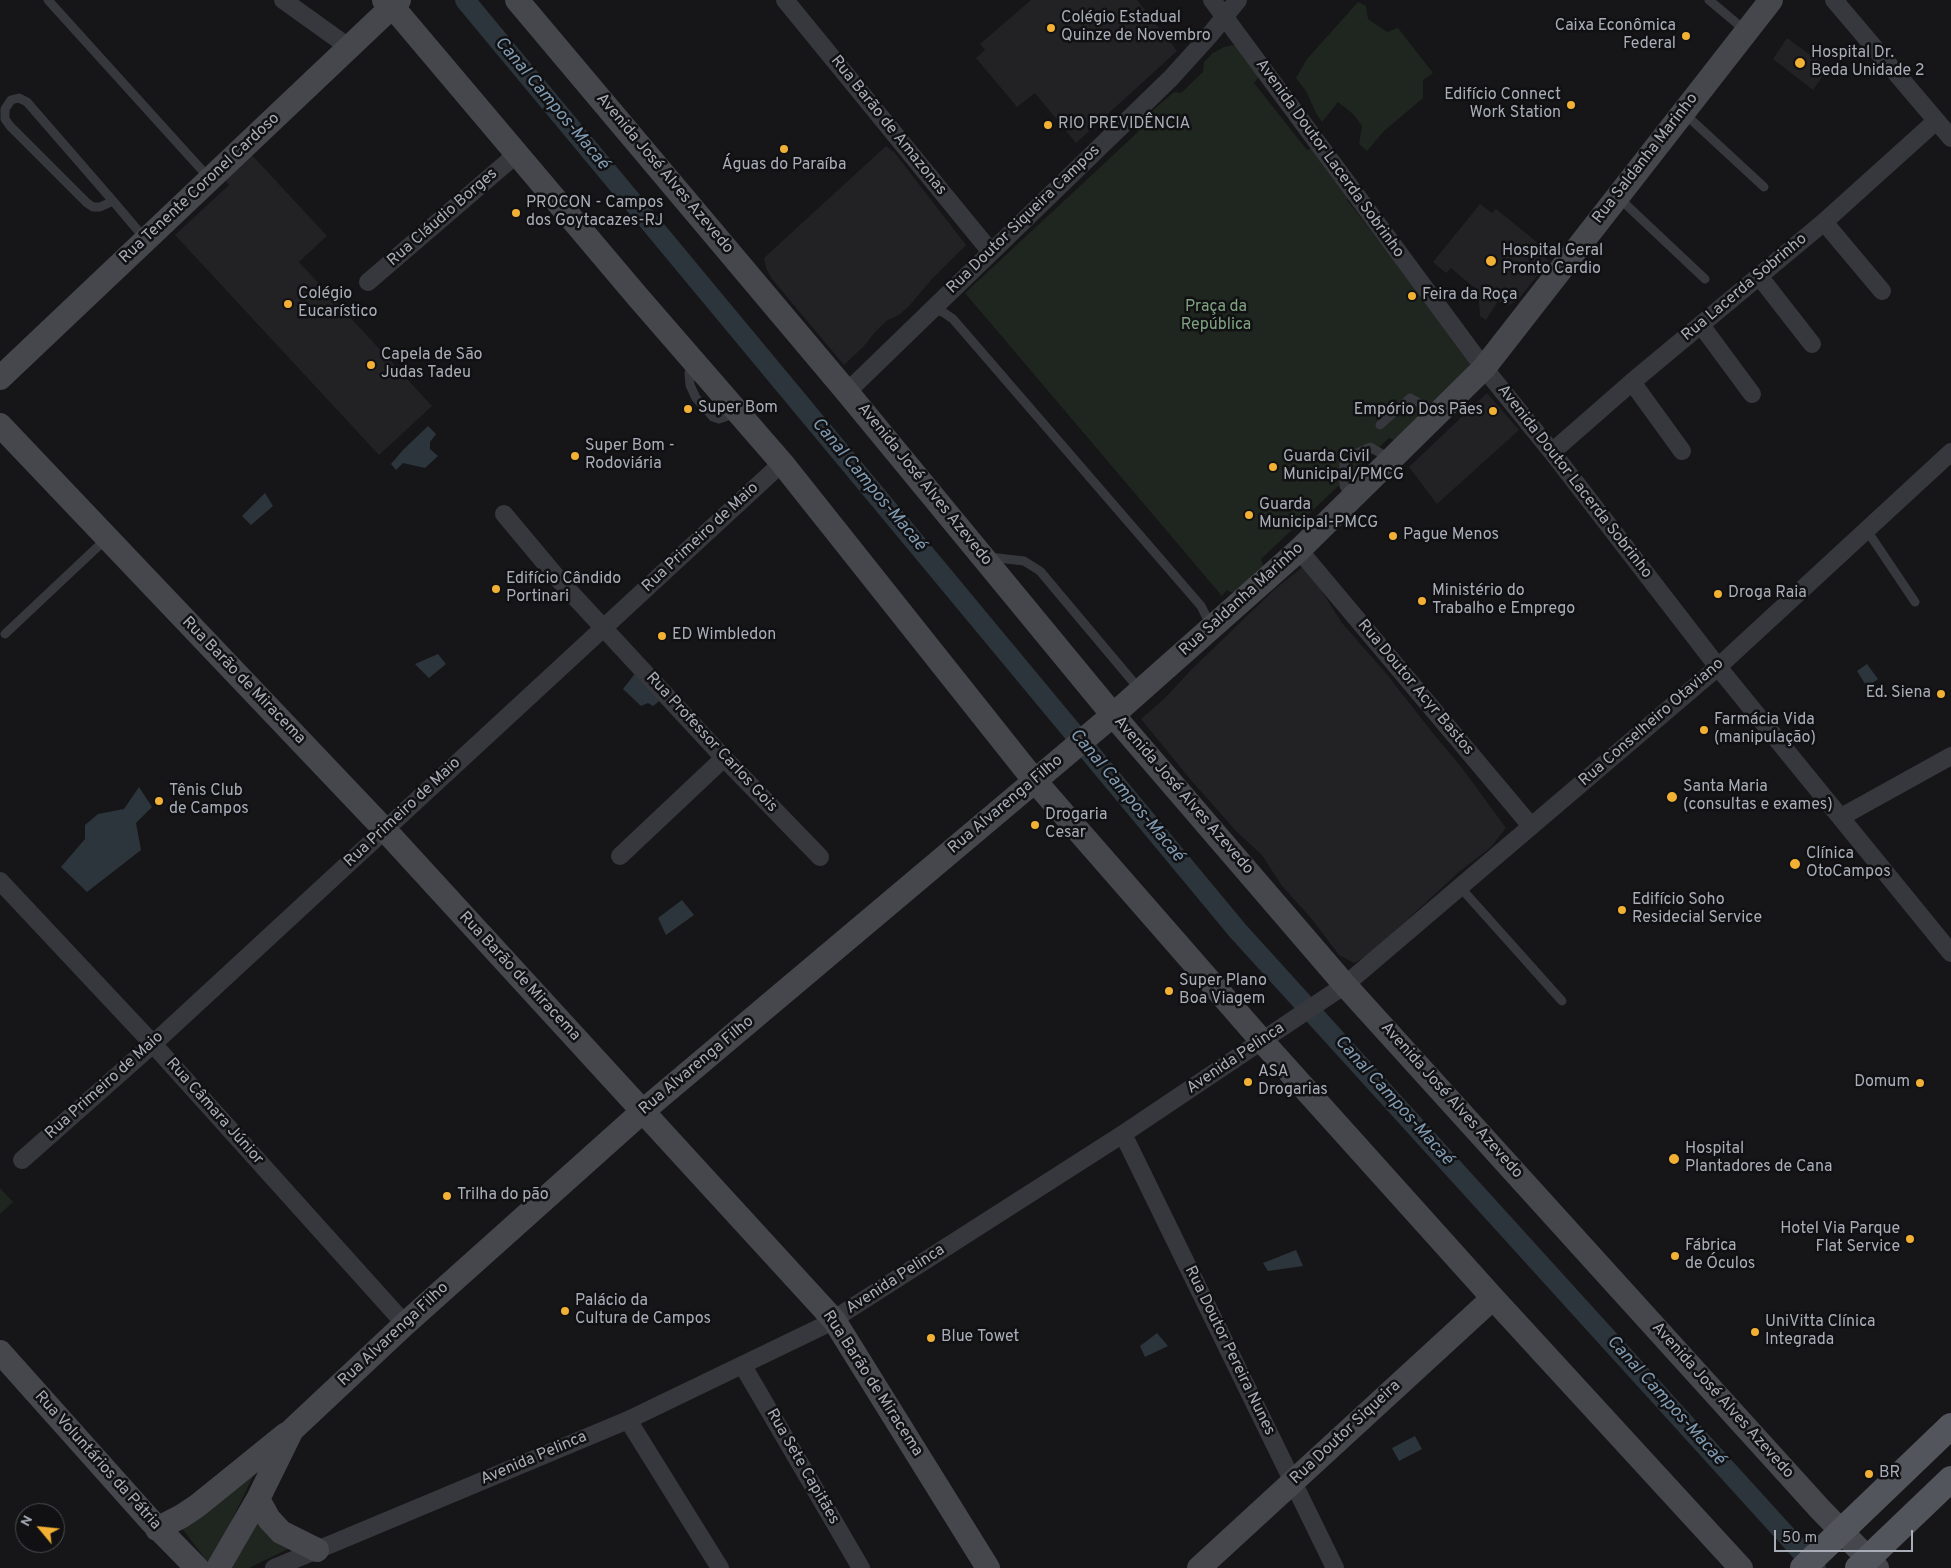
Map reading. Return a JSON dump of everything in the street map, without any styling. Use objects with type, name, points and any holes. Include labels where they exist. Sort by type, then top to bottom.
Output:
[{"type":"main road","name":"Avenida José Alves Azevedo","points":[[517,0],[847,392],[1113,715],[1346,985],[1832,1540],[1868,1565]]},
{"type":"main road","name":"Rua Saldanha Marinho","points":[[1113,715],[1299,550],[1484,368],[1771,0]]},
{"type":"main road","name":"Rua Tenente Coronel Cardoso","points":[[0,378],[350,48],[392,2]]},
{"type":"main road","points":[[392,2],[782,463],[1034,780],[1262,1041],[1493,1298],[1741,1568]]},
{"type":"main road","name":"Rua Barão de Miracema","points":[[0,425],[385,830],[834,1320],[988,1568]]},
{"type":"main road","name":"Rua Alvarenga Filho","points":[[157,1529],[197,1506],[292,1430],[405,1324],[643,1111],[1113,715]]},
{"type":"main road","name":"Rua Doutor Siqueira","points":[[1199,1568],[1493,1298]]},
{"type":"main road","name":"Rua Voluntários da Pátria","points":[[0,1352],[157,1529],[197,1568]]},
{"type":"main road","points":[[1803,1568],[1951,1426]]},
{"type":"main road","name":"Rua Alvarenga Filho","points":[[218,1568],[258,1500],[292,1430]]},
{"type":"main road","points":[[1868,1565],[1951,1479]]},
{"type":"main road","points":[[258,1500],[269,1519],[281,1532],[317,1550]]},
{"type":"street","points":[[283,0],[350,48]]},
{"type":"street","name":"Rua Barão de Amazonas","points":[[785,0],[991,252]]},
{"type":"street","name":"Avenida Doutor Lacerda Sobrinho","points":[[1212,0],[1484,368],[1552,452],[1718,667],[1951,953]]},
{"type":"street","name":"Rua Doutor Siqueira Campos","points":[[847,392],[1171,78],[1238,0]]},
{"type":"street","points":[[1834,0],[1951,138]]},
{"type":"street","name":"Rua Lacerda Sobrinho","points":[[1552,452],[1632,382],[1824,222],[1936,121]]},
{"type":"street","name":"Rua Cláudio Borges","points":[[368,282],[518,153]]},
{"type":"street","points":[[1824,222],[1882,291]]},
{"type":"street","points":[[1760,276],[1812,344]]},
{"type":"street","points":[[1700,325],[1752,394]]},
{"type":"street","points":[[1632,382],[1682,451]]},
{"type":"street","name":"Rua Conselheiro Otaviano","points":[[1346,985],[1718,667],[1951,452]]},
{"type":"street","name":"Rua Primeiro de Maio","points":[[22,1160],[153,1044],[782,463]]},
{"type":"street","name":"Rua Professor Carlos Gois","points":[[504,514],[540,559],[724,758],[820,856]]},
{"type":"street","name":"Rua Doutor Acyr Bastos","points":[[1299,550],[1531,826]]},
{"type":"street","points":[[1840,817],[1951,756]]},
{"type":"street","points":[[620,856],[724,758]]},
{"type":"street","name":"Rua Câmara Júnior","points":[[0,881],[153,1044],[405,1324]]},
{"type":"street","name":"Avenida Pelinca","points":[[274,1568],[628,1420],[743,1366],[834,1320],[1123,1134],[1346,985]]},
{"type":"street","name":"Rua Doutor Pereira Nunes","points":[[1123,1134],[1335,1568]]},
{"type":"street","name":"Rua Sete Capitães","points":[[743,1366],[861,1568]]},
{"type":"street","points":[[628,1420],[720,1568]]},
{"type":"lane","points":[[48,0],[210,179]]},
{"type":"lane","points":[[1709,0],[1746,32]]},
{"type":"lane","points":[[113,202],[100,207],[93,207],[87,203],[17,133],[5,118],[5,109],[12,100],[20,98],[27,102],[146,240]]},
{"type":"lane","points":[[1683,112],[1764,187]]},
{"type":"lane","points":[[1617,196],[1705,279]]},
{"type":"lane","points":[[931,310],[943,312],[953,319],[1201,606],[1207,618],[1208,630]]},
{"type":"lane","points":[[1380,425],[1410,398],[1438,413]]},
{"type":"lane","points":[[1352,455],[1370,447],[1391,459]]},
{"type":"lane","points":[[1344,464],[1344,486],[1352,498]]},
{"type":"lane","points":[[1866,529],[1915,602]]},
{"type":"lane","points":[[5,634],[107,538]]},
{"type":"lane","points":[[982,556],[1024,561],[1040,571],[1140,690]]},
{"type":"lane","points":[[1460,887],[1562,1001]]},
{"type":"shaded area","points":[[1031,0],[1137,0],[1177,51],[1076,143],[1035,93],[1017,107],[976,58],[985,50],[980,44]]},
{"type":"shaded area","name":"Hospital Dr. Beda Unidade 2","points":[[1787,38],[1828,68],[1813,90],[1773,59]]},
{"type":"shaded area","points":[[886,146],[894,152],[966,245],[932,279],[909,306],[899,315],[886,321],[844,365],[772,279],[766,268],[764,258]]},
{"type":"shaded area","name":"Colégio Eucarístico","points":[[251,154],[327,236],[299,262],[432,406],[379,455],[175,235],[229,185],[224,179]]},
{"type":"shaded area","name":"Hospital Geral Pronto Cardio","points":[[1480,204],[1492,213],[1496,209],[1543,247],[1539,253],[1549,261],[1517,301],[1506,306],[1498,301],[1486,320],[1480,316],[1478,291],[1451,268],[1446,273],[1433,262]]},
{"type":"shaded area","points":[[1487,393],[1519,430],[1437,504],[1409,467]]},
{"type":"shaded area","points":[[428,426],[436,434],[430,442],[430,449],[438,456],[425,468],[403,463],[396,470],[391,464]]},
{"type":"shaded area","points":[[265,493],[273,506],[251,525],[242,516]]},
{"type":"shaded area","points":[[1305,565],[1342,623],[1385,672],[1462,768],[1506,828],[1490,848],[1460,871],[1371,953],[1354,963],[1339,955],[1311,918],[1282,886],[1262,855],[1237,832],[1190,779],[1141,719],[1165,698],[1192,669],[1275,589]]},
{"type":"shaded area","points":[[438,654],[446,664],[429,678],[415,664]]},
{"type":"shaded area","points":[[1867,664],[1878,679],[1867,687],[1857,671]]},
{"type":"shaded area","points":[[637,671],[662,699],[653,706],[648,703],[641,706],[623,689]]},
{"type":"shaded area","points":[[139,787],[152,807],[136,823],[141,850],[87,892],[61,867],[85,839],[85,825],[98,814],[124,809]]},
{"type":"shaded area","points":[[682,900],[694,915],[666,935],[658,918]]},
{"type":"shaded area","points":[[1296,1250],[1303,1266],[1268,1271],[1263,1263]]},
{"type":"shaded area","points":[[1157,1333],[1168,1346],[1145,1357],[1140,1346]]},
{"type":"shaded area","points":[[1415,1436],[1422,1449],[1399,1461],[1392,1448]]},
{"type":"green space","points":[[1358,2],[1366,6],[1368,19],[1387,32],[1398,28],[1433,73],[1423,80],[1423,98],[1384,131],[1367,151],[1359,144],[1362,126],[1354,115],[1338,102],[1322,122],[1306,91],[1296,78],[1307,59]]},
{"type":"green space","name":"Praça da República","points":[[1233,45],[1241,50],[1259,77],[1254,83],[1307,150],[1313,148],[1347,194],[1347,200],[1473,360],[1466,370],[1398,437],[1394,440],[1389,438],[1261,559],[1264,568],[1238,592],[1227,590],[1222,596],[965,293],[1138,132],[1136,128],[1152,111],[1174,92],[1181,93],[1203,72],[1204,62],[1213,53]]},
{"type":"green space","points":[[0,1188],[13,1202],[0,1214]]},
{"type":"green space","points":[[259,1464],[210,1565],[181,1527]]},
{"type":"green space","points":[[258,1513],[290,1548],[249,1568],[225,1568]]},
{"type":"waterway","name":"Canal Campos-Macaé","points":[[465,0],[1238,931],[1816,1568]]},
{"type":"place","name":"Colégio Estadual Quinze de Novembro","points":[[1051,28]]},
{"type":"place","name":"Caixa Econômica Federal","points":[[1686,36]]},
{"type":"place","name":"Hospital Dr. Beda Unidade 2","points":[[1800,63]]},
{"type":"place","name":"Edifício Connect Work Station","points":[[1571,105]]},
{"type":"place","name":"RIO PREVIDÊNCIA","points":[[1048,125]]},
{"type":"place","name":"Águas do Paraíba","points":[[784,149]]},
{"type":"place","name":"PROCON - Campos dos Goytacazes-RJ","points":[[516,213]]},
{"type":"place","name":"Hospital Geral Pronto Cardio","points":[[1491,261]]},
{"type":"place","name":"Feira da Roça","points":[[1412,296]]},
{"type":"place","name":"Colégio Eucarístico","points":[[288,304]]},
{"type":"place","name":"Capela de São Judas Tadeu","points":[[371,365]]},
{"type":"place","name":"Super Bom","points":[[688,409]]},
{"type":"place","name":"Empório Dos Pães","points":[[1493,411]]},
{"type":"place","name":"Super Bom - Rodoviária","points":[[575,456]]},
{"type":"place","name":"Guarda Civil Municipal/PMCG","points":[[1273,467]]},
{"type":"place","name":"Guarda Municipal-PMCG","points":[[1249,515]]},
{"type":"place","name":"Pague Menos","points":[[1393,536]]},
{"type":"place","name":"Edifício Cândido Portinari","points":[[496,589]]},
{"type":"place","name":"Droga Raia","points":[[1718,594]]},
{"type":"place","name":"Ministério do Trabalho e Emprego","points":[[1422,601]]},
{"type":"place","name":"ED Wimbledon","points":[[662,636]]},
{"type":"place","name":"Ed. Siena","points":[[1941,694]]},
{"type":"place","name":"Farmácia Vida (manipulação)","points":[[1704,730]]},
{"type":"place","name":"Santa Maria (consultas e exames)","points":[[1672,797]]},
{"type":"place","name":"Tênis Club de Campos","points":[[159,801]]},
{"type":"place","name":"Drogaria Cesar","points":[[1035,825]]},
{"type":"place","name":"Clínica OtoCampos","points":[[1795,864]]},
{"type":"place","name":"Edifício Soho Residecial Service","points":[[1622,910]]},
{"type":"place","name":"Super Plano Boa Viagem","points":[[1169,991]]},
{"type":"place","name":"ASA Drogarias","points":[[1248,1082]]},
{"type":"place","name":"Domum","points":[[1920,1083]]},
{"type":"place","name":"Hospital Plantadores de Cana","points":[[1674,1159]]},
{"type":"place","name":"Trilha do pão","points":[[447,1196]]},
{"type":"place","name":"Hotel Via Parque Flat Service","points":[[1910,1239]]},
{"type":"place","name":"Fábrica de Óculos","points":[[1675,1256]]},
{"type":"place","name":"Palácio da Cultura de Campos","points":[[565,1311]]},
{"type":"place","name":"UniVitta Clínica Integrada","points":[[1755,1332]]},
{"type":"place","name":"Blue Towet","points":[[931,1338]]},
{"type":"place","name":"BR","points":[[1869,1474]]}]
